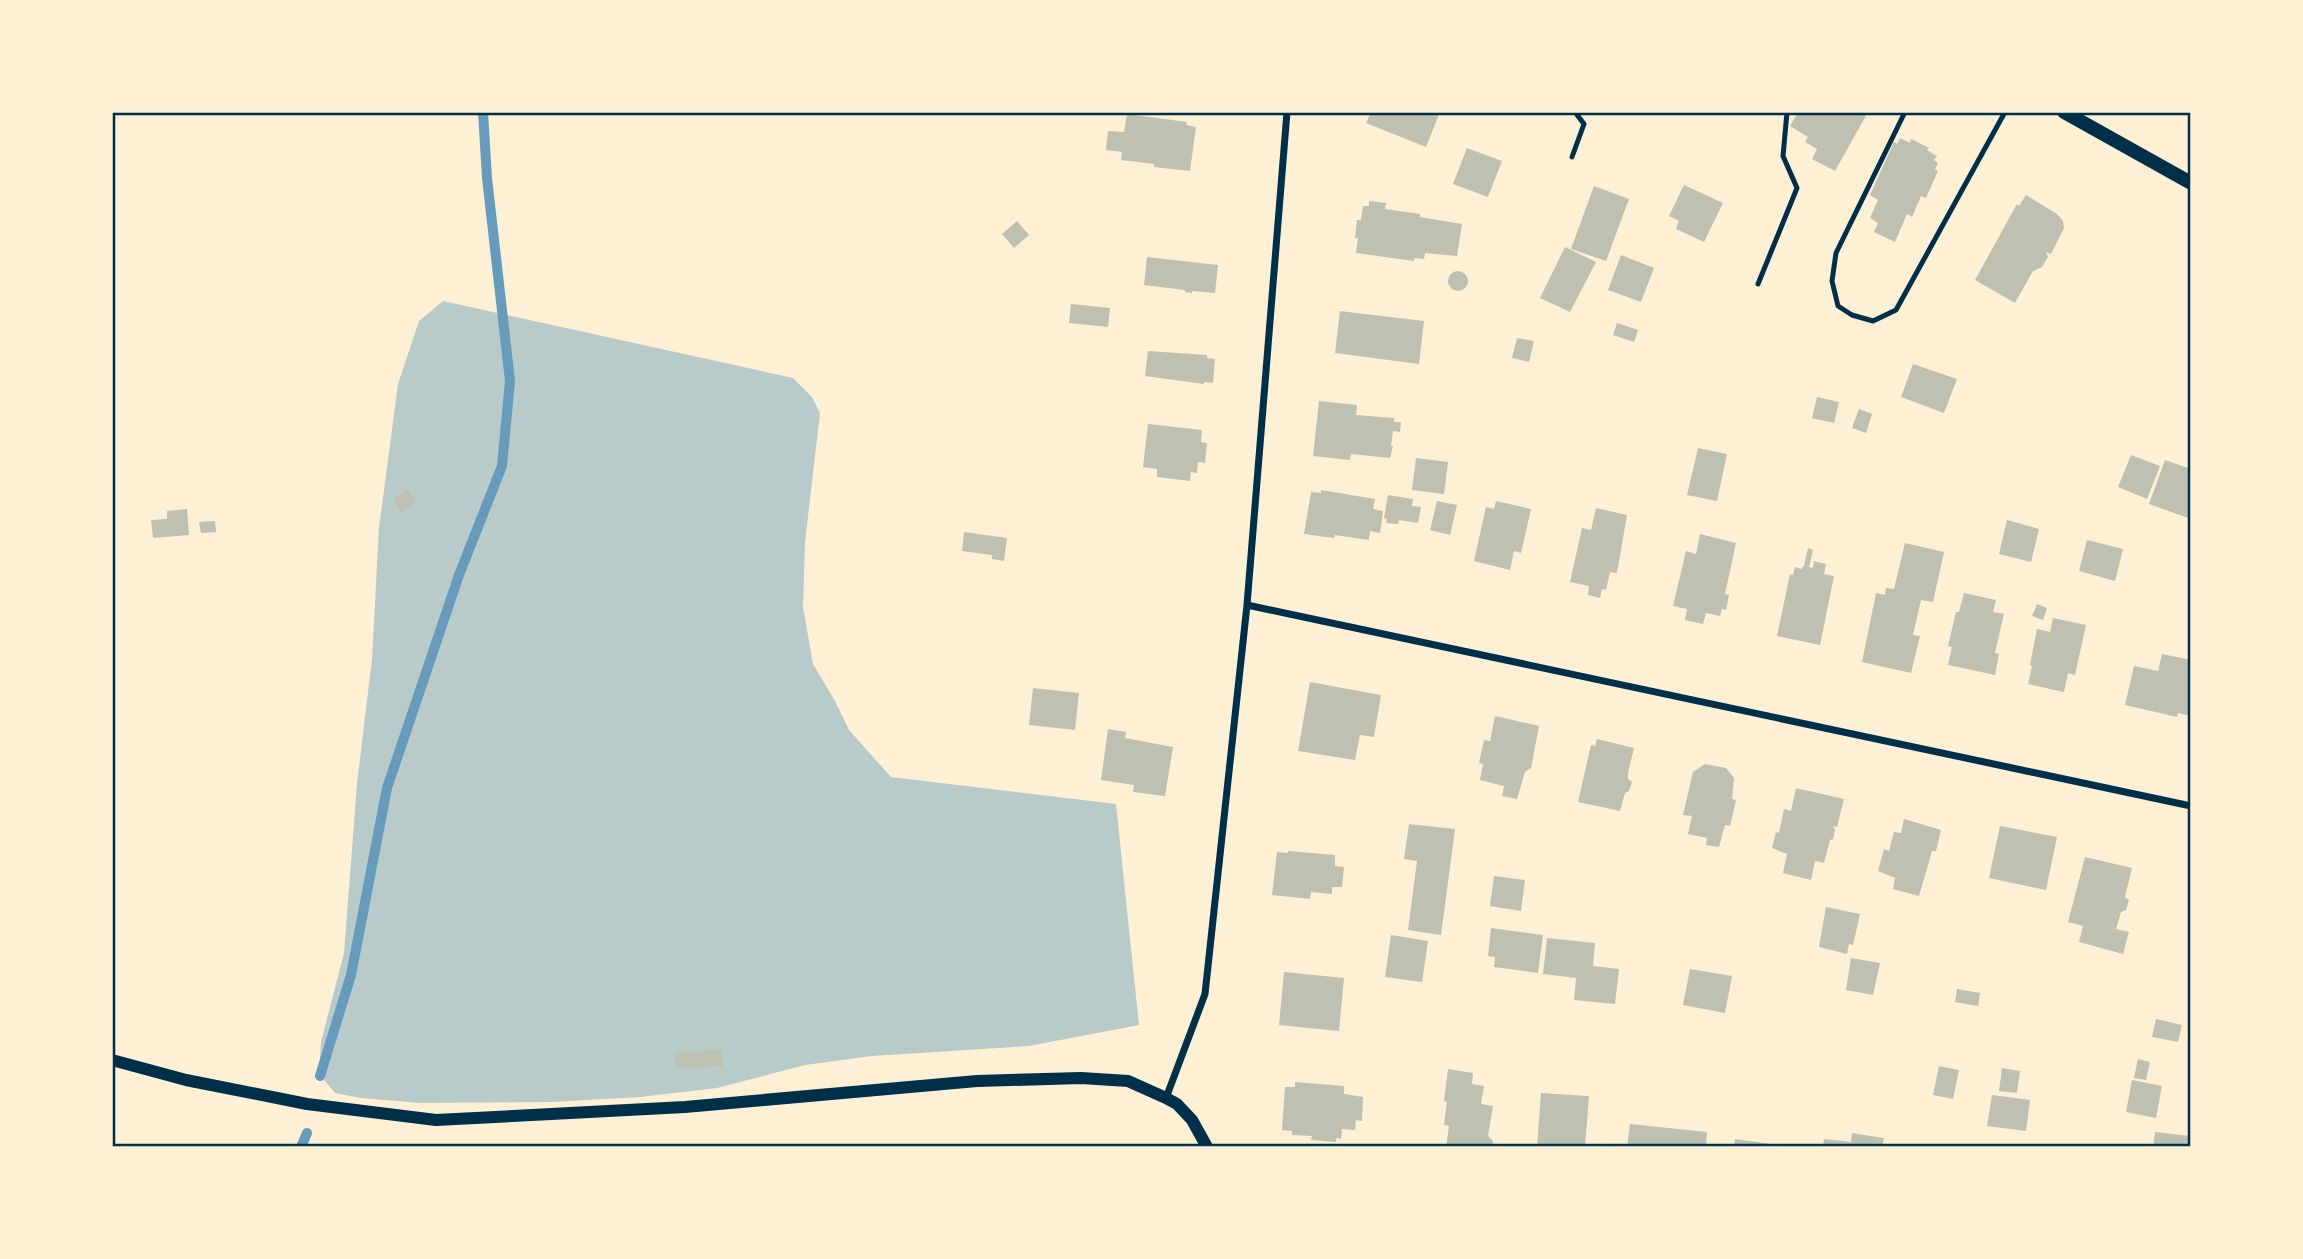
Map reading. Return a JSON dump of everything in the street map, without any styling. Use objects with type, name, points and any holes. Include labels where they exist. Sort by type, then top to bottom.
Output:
[{"type":"main road","points":[[2064,112],[2191,183]]},
{"type":"street","points":[[1166,1098],[1205,994],[1247,605],[1287,112]]},
{"type":"street","points":[[1247,605],[2191,806]]},
{"type":"street","points":[[112,1060],[186,1080],[301,1102],[436,1120],[684,1107],[977,1081],[1082,1078],[1128,1082],[1177,1104],[1192,1120],[1207,1147]]},
{"type":"lane","points":[[1572,157],[1584,124],[1575,112]]},
{"type":"lane","points":[[1758,284],[1797,188],[1783,156],[1787,112]]},
{"type":"lane","points":[[1905,112],[1836,253],[1832,281],[1838,306],[1852,315],[1873,321],[1896,310],[2005,112]]},
{"type":"shaded area","points":[[443,301],[793,378],[812,397],[820,413],[805,542],[803,607],[813,664],[849,730],[891,777],[1116,804],[1139,1025],[1029,1046],[872,1056],[805,1065],[717,1088],[640,1097],[552,1102],[421,1103],[335,1093],[322,1077],[321,1042],[344,953],[357,784],[372,659],[379,528],[398,384],[419,321]]},
{"type":"building","points":[[1371,112],[1440,112],[1426,147],[1366,123]]},
{"type":"building","points":[[1798,112],[1868,112],[1835,171],[1812,159],[1817,149],[1805,142],[1808,137],[1790,126]]},
{"type":"building","points":[[1127,114],[1187,122],[1186,125],[1196,127],[1190,171],[1121,160],[1122,152],[1106,150],[1108,131],[1124,132]]},
{"type":"building","points":[[1900,138],[1910,143],[1911,139],[1929,148],[1927,150],[1937,156],[1934,160],[1938,163],[1935,170],[1938,171],[1926,198],[1921,196],[1912,217],[1907,214],[1895,242],[1874,232],[1878,223],[1870,218],[1878,200],[1870,195],[1894,142],[1897,144]]},
{"type":"building","points":[[1467,148],[1502,161],[1488,197],[1453,184]]},
{"type":"building","points":[[1684,185],[1723,203],[1704,242],[1676,229],[1679,221],[1669,216]]},
{"type":"building","points":[[1594,186],[1629,199],[1606,261],[1571,249]]},
{"type":"building","points":[[2026,195],[2057,214],[2063,221],[2064,228],[2051,254],[2046,252],[2048,257],[2042,267],[2033,271],[2015,303],[1975,280],[2017,204],[2019,206]]},
{"type":"building","points":[[1369,201],[1386,203],[1385,209],[1462,224],[1457,256],[1425,253],[1424,259],[1414,258],[1414,261],[1356,253],[1357,220],[1361,220],[1363,206],[1369,206]]},
{"type":"building","points":[[1017,221],[1029,235],[1014,248],[1002,234]]},
{"type":"building","points":[[1565,247],[1596,262],[1570,312],[1540,298]]},
{"type":"building","points":[[1621,255],[1654,268],[1641,302],[1608,290]]},
{"type":"building","points":[[1147,257],[1218,265],[1215,293],[1192,293],[1144,285]]},
{"type":"building","points":[[1458,271],[1465,274],[1468,281],[1465,288],[1458,291],[1451,288],[1448,281],[1451,274]]},
{"type":"building","points":[[1071,304],[1110,308],[1108,327],[1069,323]]},
{"type":"building","points":[[1340,311],[1424,321],[1419,364],[1335,353]]},
{"type":"building","points":[[1617,323],[1638,330],[1634,342],[1613,335]]},
{"type":"building","points":[[1517,338],[1534,341],[1529,362],[1512,358]]},
{"type":"building","points":[[1148,351],[1207,355],[1207,358],[1215,359],[1213,383],[1145,376]]},
{"type":"building","points":[[1913,364],[1957,379],[1944,413],[1901,397]]},
{"type":"building","points":[[1817,397],[1839,402],[1834,423],[1812,418]]},
{"type":"building","points":[[1319,401],[1357,405],[1356,415],[1394,418],[1394,422],[1401,422],[1400,432],[1393,431],[1390,458],[1351,454],[1350,460],[1313,456]]},
{"type":"building","points":[[1859,409],[1872,414],[1866,433],[1852,428]]},
{"type":"building","points":[[1148,424],[1202,430],[1201,442],[1207,443],[1205,463],[1198,462],[1197,473],[1191,472],[1190,481],[1157,477],[1157,469],[1143,467]]},
{"type":"building","points":[[1698,448],[1727,454],[1717,501],[1687,495]]},
{"type":"building","points":[[2131,455],[2160,466],[2147,499],[2118,487]]},
{"type":"building","points":[[1416,458],[1448,462],[1444,494],[1412,490]]},
{"type":"building","points":[[2165,460],[2191,469],[2191,519],[2149,504]]},
{"type":"building","points":[[408,489],[416,502],[401,512],[393,499]]},
{"type":"building","points":[[1321,490],[1375,499],[1373,509],[1383,511],[1380,533],[1370,531],[1369,540],[1304,534],[1311,492],[1321,493]]},
{"type":"building","points":[[1388,495],[1413,499],[1412,506],[1421,507],[1418,523],[1399,520],[1398,524],[1386,523],[1387,519],[1384,518]]},
{"type":"building","points":[[1437,501],[1457,505],[1450,535],[1430,530]]},
{"type":"building","points":[[1496,501],[1531,509],[1521,553],[1514,551],[1510,570],[1474,561],[1486,507],[1494,509]]},
{"type":"building","points":[[1596,508],[1627,515],[1617,573],[1610,572],[1606,590],[1602,589],[1600,598],[1588,595],[1589,586],[1570,582],[1582,528],[1591,530]]},
{"type":"building","points":[[187,509],[189,535],[153,538],[151,520],[167,519],[167,511]]},
{"type":"building","points":[[2007,520],[2039,529],[2031,562],[1999,554]]},
{"type":"building","points":[[215,521],[216,532],[201,533],[199,522]]},
{"type":"building","points":[[964,532],[1007,538],[1004,561],[992,559],[992,555],[962,551]]},
{"type":"building","points":[[1700,534],[1736,543],[1725,594],[1729,595],[1726,610],[1722,609],[1720,616],[1706,613],[1703,624],[1685,620],[1687,609],[1673,606],[1686,551],[1696,554]]},
{"type":"building","points":[[2087,540],[2123,549],[2115,581],[2079,571]]},
{"type":"building","points":[[1905,543],[1944,552],[1933,602],[1921,600],[1913,635],[1920,636],[1911,673],[1862,662],[1876,593],[1885,595],[1886,588],[1894,589]]},
{"type":"building","points":[[1808,548],[1813,550],[1809,567],[1813,568],[1814,561],[1826,564],[1824,574],[1834,576],[1820,645],[1777,636],[1790,574],[1793,575],[1795,567],[1801,569],[1804,566]]},
{"type":"building","points":[[1964,593],[1996,600],[1993,612],[2004,614],[1995,653],[1999,654],[1995,675],[1948,665],[1952,647],[1948,646],[1956,612],[1959,612]]},
{"type":"building","points":[[2037,604],[2047,608],[2043,620],[2032,616]]},
{"type":"building","points":[[2053,618],[2086,625],[2075,675],[2068,673],[2064,692],[2028,684],[2037,629],[2050,632]]},
{"type":"building","points":[[2162,654],[2191,660],[2191,716],[2178,713],[2177,717],[2125,705],[2134,666],[2158,671]]},
{"type":"building","points":[[1310,682],[1381,695],[1374,737],[1360,735],[1355,760],[1298,751]]},
{"type":"building","points":[[1033,688],[1079,693],[1075,730],[1029,725]]},
{"type":"building","points":[[1495,716],[1539,726],[1531,768],[1525,772],[1517,799],[1502,796],[1504,786],[1480,780],[1483,764],[1479,763],[1484,740],[1490,741]]},
{"type":"building","points":[[1108,729],[1126,732],[1125,738],[1173,747],[1165,796],[1133,792],[1134,785],[1101,780]]},
{"type":"building","points":[[1597,739],[1634,748],[1628,773],[1628,779],[1632,782],[1629,791],[1625,793],[1620,811],[1578,802],[1591,745],[1595,746]]},
{"type":"building","points":[[1705,764],[1726,768],[1734,778],[1732,799],[1736,800],[1730,826],[1725,825],[1719,847],[1706,845],[1707,838],[1688,834],[1692,816],[1683,815],[1693,772]]},
{"type":"building","points":[[1796,788],[1844,799],[1837,827],[1833,826],[1833,839],[1830,840],[1824,863],[1815,861],[1811,880],[1783,873],[1787,854],[1772,848],[1776,832],[1779,833],[1784,809],[1791,811]]},
{"type":"building","points":[[1904,819],[1941,830],[1919,896],[1893,889],[1895,878],[1878,871],[1884,849],[1889,851],[1894,832],[1901,833]]},
{"type":"building","points":[[1409,824],[1455,829],[1441,935],[1408,930],[1417,861],[1404,859]]},
{"type":"building","points":[[2000,826],[2057,837],[2046,890],[1989,878]]},
{"type":"building","points":[[1277,852],[1335,855],[1335,866],[1344,867],[1342,887],[1332,887],[1332,894],[1311,892],[1310,899],[1272,895]]},
{"type":"building","points":[[2085,857],[2132,868],[2125,897],[2129,900],[2126,910],[2121,912],[2116,929],[2129,932],[2123,954],[2079,942],[2083,926],[2068,922]]},
{"type":"building","points":[[1494,876],[1525,880],[1521,911],[1490,906]]},
{"type":"building","points":[[1826,907],[1860,914],[1853,945],[1849,944],[1847,954],[1819,947]]},
{"type":"building","points":[[1491,928],[1543,935],[1538,973],[1494,967],[1495,957],[1488,956]]},
{"type":"building","points":[[1391,935],[1428,941],[1422,982],[1385,977]]},
{"type":"building","points":[[1547,938],[1595,943],[1593,966],[1619,969],[1615,1004],[1574,1000],[1576,978],[1543,974]]},
{"type":"building","points":[[1851,958],[1880,963],[1873,995],[1846,990]]},
{"type":"building","points":[[1690,969],[1732,976],[1725,1013],[1683,1005]]},
{"type":"building","points":[[1284,972],[1344,978],[1339,1031],[1279,1025]]},
{"type":"building","points":[[1957,989],[1980,993],[1978,1006],[1955,1002]]},
{"type":"building","points":[[2156,1019],[2182,1025],[2178,1042],[2152,1037]]},
{"type":"building","points":[[721,1049],[723,1066],[676,1069],[674,1054]]},
{"type":"building","points":[[2138,1059],[2150,1062],[2146,1080],[2134,1078]]},
{"type":"building","points":[[1939,1066],[1959,1070],[1953,1099],[1933,1095]]},
{"type":"building","points":[[2002,1068],[2020,1071],[2017,1093],[1999,1091]]},
{"type":"building","points":[[1448,1069],[1473,1073],[1472,1084],[1484,1086],[1481,1104],[1493,1106],[1488,1136],[1493,1141],[1492,1147],[1446,1147],[1449,1126],[1444,1125],[1447,1102],[1444,1101]]},
{"type":"building","points":[[2132,1080],[2162,1086],[2156,1118],[2126,1112]]},
{"type":"building","points":[[1295,1082],[1344,1086],[1344,1094],[1363,1097],[1362,1121],[1356,1120],[1355,1130],[1342,1129],[1341,1139],[1336,1138],[1336,1142],[1311,1140],[1312,1136],[1292,1135],[1292,1131],[1282,1130],[1285,1087],[1295,1087]]},
{"type":"building","points":[[1541,1093],[1589,1096],[1585,1147],[1537,1147]]},
{"type":"building","points":[[1992,1095],[2030,1100],[2026,1131],[1987,1126]]},
{"type":"building","points":[[1630,1124],[1707,1132],[1706,1147],[1627,1147]]},
{"type":"building","points":[[2155,1132],[2190,1136],[2189,1147],[2153,1147]]},
{"type":"building","points":[[1852,1133],[1884,1138],[1882,1147],[1823,1147],[1824,1139],[1851,1142]]},
{"type":"building","points":[[1735,1139],[1779,1145],[1779,1147],[1734,1147]]},
{"type":"waterway","points":[[320,1076],[351,975],[387,788],[459,575],[502,466],[510,381],[487,178],[483,112]]},
{"type":"waterway","points":[[301,1147],[307,1133]]}]
